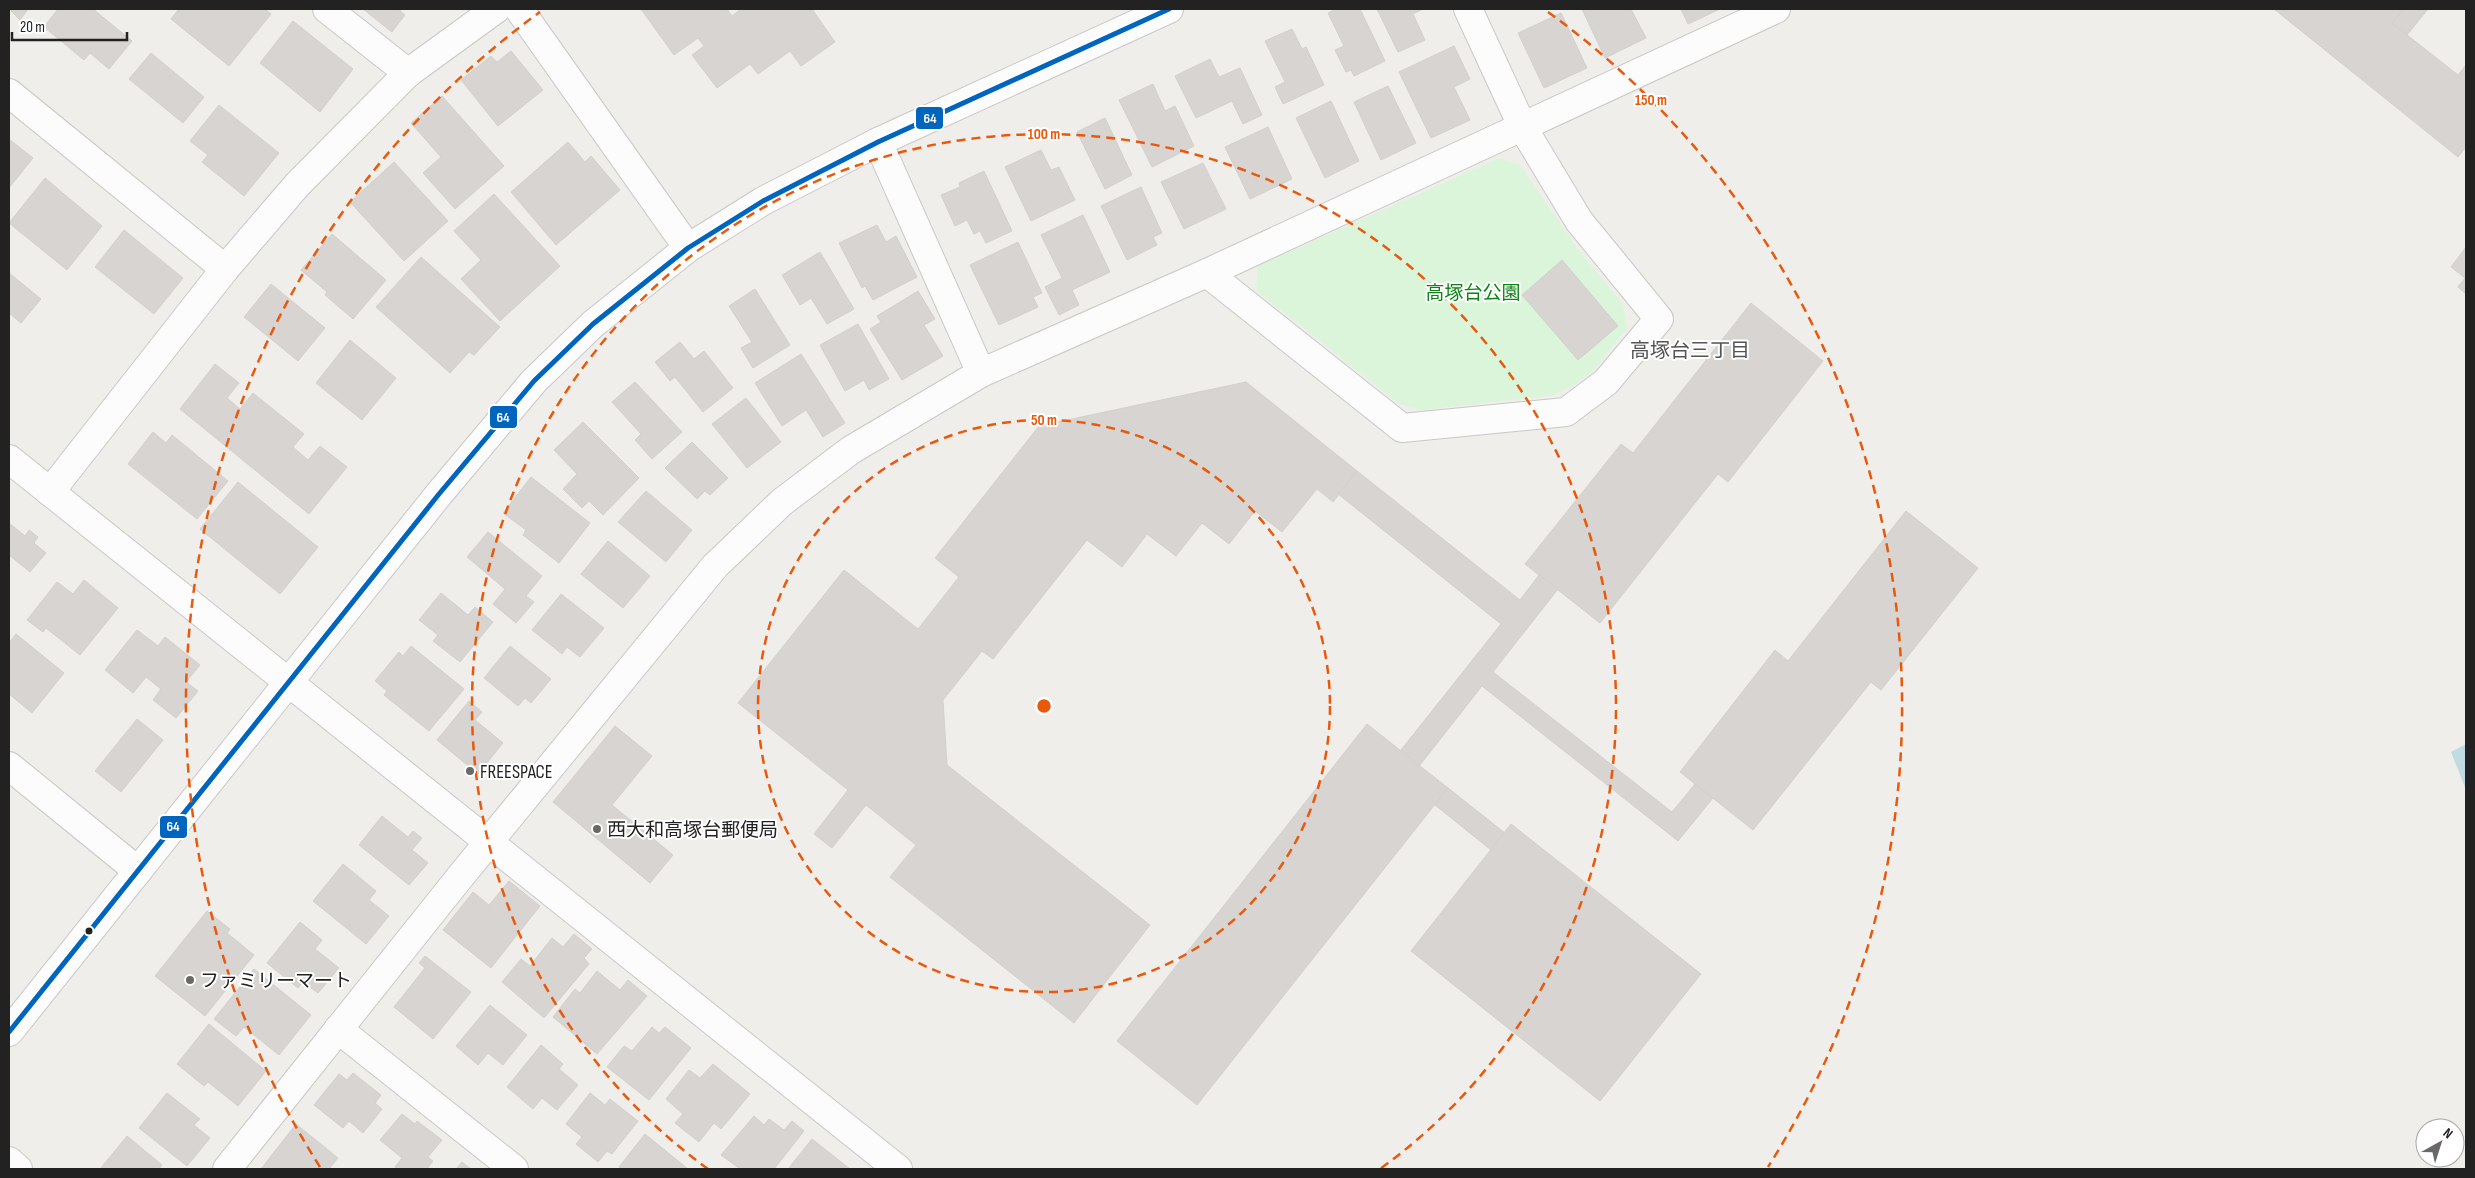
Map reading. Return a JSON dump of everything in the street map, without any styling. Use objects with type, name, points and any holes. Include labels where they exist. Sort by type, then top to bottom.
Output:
[{"type":"street","points":[[326,9],[408,73]]},
{"type":"street","points":[[50,492],[225,269],[297,185],[408,73],[496,9]]},
{"type":"street","points":[[520,9],[688,248]]},
{"type":"street","points":[[9,1032],[439,494],[534,381],[593,324],[688,248],[763,201],[878,142],[1169,9]]},
{"type":"street","points":[[1207,273],[1402,428],[1566,412],[1606,382],[1659,319],[1579,221],[1522,128],[1468,9]]},
{"type":"street","points":[[227,1169],[488,842],[722,559],[782,502],[851,450],[981,373],[1207,273],[1776,9]]},
{"type":"street","points":[[9,93],[225,269]]},
{"type":"street","points":[[878,142],[981,373]]},
{"type":"street","points":[[9,459],[898,1169]]},
{"type":"street","points":[[9,766],[138,870]]},
{"type":"street","points":[[338,1029],[514,1169]]},
{"type":"street","points":[[9,1161],[18,1169]]},
{"type":"green space","name":"高塚台公園","points":[[1499,158],[1520,165],[1580,252],[1623,304],[1627,328],[1595,369],[1577,383],[1554,395],[1422,410],[1399,404],[1256,290],[1258,266]]},
{"type":"water","points":[[2466,744],[2466,790],[2451,752]]},
{"type":"building","points":[[9,9],[28,9],[20,20]]},
{"type":"building","points":[[58,9],[93,9],[132,41],[109,69],[90,53],[84,60],[44,27]]},
{"type":"building","points":[[179,9],[265,9],[271,14],[229,66],[171,19]]},
{"type":"building","points":[[363,9],[401,9],[400,11],[405,15],[392,32]]},
{"type":"building","points":[[641,9],[727,9],[732,16],[741,9],[812,9],[835,42],[801,66],[790,51],[758,74],[750,64],[717,88],[692,55],[704,46],[698,38],[674,55]]},
{"type":"building","points":[[1336,9],[1360,9],[1385,61],[1354,76],[1351,70],[1346,72],[1335,50],[1344,46],[1328,13]]},
{"type":"building","points":[[1377,9],[1423,9],[1413,14],[1425,40],[1398,52]]},
{"type":"building","points":[[1582,9],[1631,9],[1646,38],[1605,58]]},
{"type":"building","points":[[1681,9],[1717,9],[1718,10],[1688,24]]},
{"type":"building","points":[[2274,9],[2404,9],[2392,23],[2458,75],[2466,65],[2466,147],[2458,157]]},
{"type":"building","points":[[2404,9],[2428,9],[2407,35],[2392,23]]},
{"type":"building","points":[[1561,13],[1587,68],[1544,88],[1518,33]]},
{"type":"building","points":[[293,21],[353,69],[320,112],[260,63]]},
{"type":"building","points":[[1292,29],[1302,49],[1306,47],[1324,85],[1283,104],[1275,87],[1285,82],[1265,41]]},
{"type":"building","points":[[1454,46],[1470,79],[1454,87],[1470,120],[1431,138],[1399,72]]},
{"type":"building","points":[[511,51],[543,90],[498,126],[461,80],[491,56],[497,62]]},
{"type":"building","points":[[151,53],[204,97],[183,123],[129,79]]},
{"type":"building","points":[[1210,59],[1219,77],[1240,68],[1262,115],[1243,124],[1232,101],[1196,118],[1175,76]]},
{"type":"building","points":[[1153,84],[1165,111],[1175,106],[1194,146],[1152,167],[1119,100]]},
{"type":"building","points":[[1388,86],[1416,143],[1381,160],[1354,102]]},
{"type":"building","points":[[442,96],[504,166],[455,209],[423,173],[441,157],[411,123]]},
{"type":"building","points":[[1331,101],[1359,161],[1325,178],[1296,118]]},
{"type":"building","points":[[219,105],[279,153],[244,196],[202,162],[208,155],[190,141]]},
{"type":"building","points":[[1105,118],[1132,175],[1105,189],[1077,132]]},
{"type":"building","points":[[1268,127],[1292,179],[1250,199],[1225,147]]},
{"type":"building","points":[[9,139],[33,158],[9,188]]},
{"type":"building","points":[[568,142],[585,162],[591,156],[620,190],[556,245],[511,192]]},
{"type":"building","points":[[1041,150],[1051,170],[1059,167],[1075,200],[1031,221],[1005,167]]},
{"type":"building","points":[[394,162],[448,221],[404,261],[350,202]]},
{"type":"building","points":[[1203,163],[1226,209],[1184,229],[1161,182]]},
{"type":"building","points":[[984,171],[1012,231],[986,243],[980,231],[974,234],[967,220],[955,226],[941,195],[960,187],[959,183]]},
{"type":"building","points":[[45,178],[102,226],[67,270],[9,223]]},
{"type":"building","points":[[1141,187],[1162,233],[1153,237],[1157,245],[1127,260],[1101,206]]},
{"type":"building","points":[[494,194],[560,266],[500,321],[461,279],[481,260],[454,231]]},
{"type":"building","points":[[1083,215],[1110,272],[1072,290],[1079,305],[1059,315],[1045,287],[1062,278],[1041,235]]},
{"type":"building","points":[[877,225],[886,242],[896,236],[917,277],[873,300],[865,286],[862,288],[839,243]]},
{"type":"building","points":[[124,230],[183,278],[154,314],[95,267]]},
{"type":"building","points":[[332,234],[386,280],[353,319],[325,295],[327,292],[301,270]]},
{"type":"building","points":[[1018,242],[1042,293],[1033,297],[1038,307],[999,325],[970,265]]},
{"type":"building","points":[[2466,247],[2466,294],[2458,287],[2465,278],[2451,267]]},
{"type":"building","points":[[820,252],[854,309],[827,324],[811,298],[800,305],[782,275]]},
{"type":"building","points":[[421,257],[500,327],[474,355],[469,352],[450,373],[376,307]]},
{"type":"building","points":[[1562,260],[1618,326],[1578,360],[1522,295]]},
{"type":"building","points":[[9,273],[41,299],[21,323],[9,313]]},
{"type":"building","points":[[271,284],[325,328],[298,361],[244,317]]},
{"type":"building","points":[[755,289],[790,345],[753,368],[741,348],[752,342],[729,306]]},
{"type":"building","points":[[918,291],[935,319],[924,325],[943,356],[902,380],[870,329],[881,322],[877,316]]},
{"type":"building","points":[[1751,303],[1823,361],[1728,482],[1718,474],[1600,623],[1525,564],[1621,444],[1633,453]]},
{"type":"building","points":[[858,324],[889,379],[869,390],[864,380],[845,391],[820,345]]},
{"type":"building","points":[[350,340],[396,378],[362,420],[316,383]]},
{"type":"building","points":[[680,342],[694,359],[704,351],[733,388],[703,412],[675,377],[670,381],[655,362]]},
{"type":"building","points":[[801,354],[845,423],[823,437],[806,410],[782,426],[755,383]]},
{"type":"building","points":[[215,364],[239,383],[227,398],[240,409],[253,393],[304,434],[293,447],[308,460],[320,446],[347,467],[309,514],[180,409]]},
{"type":"building","points":[[635,382],[682,432],[652,459],[635,440],[641,434],[612,402]]},
{"type":"building","points":[[1246,382],[1357,471],[1333,502],[1317,489],[1282,532],[1255,511],[1229,544],[1202,523],[1176,556],[1147,534],[1122,567],[1087,540],[993,659],[982,651],[943,700],[947,765],[1150,925],[1074,1023],[890,877],[916,845],[866,805],[832,848],[814,834],[848,790],[738,703],[844,570],[918,629],[959,577],[935,558],[1039,426]]},
{"type":"building","points":[[746,398],[781,442],[747,468],[712,424]]},
{"type":"building","points":[[583,422],[639,478],[603,515],[589,501],[582,508],[563,489],[577,474],[554,450]]},
{"type":"building","points":[[153,432],[166,443],[172,435],[228,481],[197,519],[128,464]]},
{"type":"building","points":[[692,442],[728,478],[710,495],[705,491],[697,499],[665,468]]},
{"type":"building","points":[[1357,471],[1520,600],[1539,575],[1558,589],[1493,672],[1672,812],[1695,784],[1713,798],[1678,841],[1482,686],[1420,765],[1401,750],[1501,624],[1338,494]]},
{"type":"building","points":[[531,477],[590,523],[559,563],[523,535],[526,530],[503,513]]},
{"type":"building","points":[[238,482],[318,547],[280,594],[200,529]]},
{"type":"building","points":[[646,491],[692,530],[666,562],[618,522]]},
{"type":"building","points":[[1906,511],[1978,568],[1881,690],[1871,682],[1753,830],[1680,772],[1775,650],[1788,661]]},
{"type":"building","points":[[9,523],[25,536],[29,530],[38,537],[34,543],[46,553],[30,572],[9,555]]},
{"type":"building","points":[[488,532],[542,576],[526,596],[534,602],[516,623],[493,604],[505,589],[467,557]]},
{"type":"building","points":[[608,541],[650,576],[623,608],[581,574]]},
{"type":"building","points":[[84,580],[118,608],[80,655],[46,628],[43,632],[27,620],[57,582],[73,594]]},
{"type":"building","points":[[441,593],[468,615],[475,607],[493,622],[460,662],[433,641],[438,635],[419,620]]},
{"type":"building","points":[[561,594],[604,628],[580,657],[567,647],[562,654],[532,630]]},
{"type":"building","points":[[137,630],[158,646],[165,637],[200,665],[186,682],[198,691],[176,718],[153,700],[161,689],[146,677],[133,693],[105,670]]},
{"type":"building","points":[[16,634],[64,673],[32,713],[9,694],[9,643]]},
{"type":"building","points":[[411,646],[464,689],[429,731],[384,695],[387,691],[375,681],[399,652],[403,656]]},
{"type":"building","points":[[510,646],[551,679],[531,703],[525,698],[518,706],[484,678]]},
{"type":"building","points":[[469,701],[482,712],[475,720],[503,743],[478,774],[437,740]]},
{"type":"building","points":[[137,719],[163,740],[121,792],[95,771]]},
{"type":"building","points":[[1367,724],[1448,788],[1197,1105],[1117,1041]]},
{"type":"building","points":[[615,726],[652,756],[612,805],[673,855],[650,883],[553,802]]},
{"type":"building","points":[[1448,788],[1505,833],[1491,850],[1435,805]]},
{"type":"building","points":[[382,816],[408,837],[413,831],[422,838],[412,850],[428,863],[409,885],[359,845]]},
{"type":"building","points":[[1511,824],[1701,974],[1600,1101],[1411,951]]},
{"type":"building","points":[[343,864],[376,891],[369,900],[389,916],[366,944],[313,901]]},
{"type":"building","points":[[509,881],[540,906],[491,968],[443,930],[473,892],[489,905]]},
{"type":"building","points":[[207,911],[230,929],[227,933],[254,955],[205,1016],[155,976]]},
{"type":"building","points":[[300,922],[322,940],[315,949],[339,968],[318,993],[303,982],[298,988],[267,963]]},
{"type":"building","points":[[574,934],[592,949],[584,958],[589,964],[544,1018],[502,982],[521,959],[530,966],[552,938],[563,947]]},
{"type":"building","points":[[425,956],[471,992],[433,1039],[394,1007],[425,968],[419,963]]},
{"type":"building","points":[[254,969],[311,1015],[279,1055],[244,1027],[236,1036],[214,1019]]},
{"type":"building","points":[[597,971],[620,990],[628,980],[647,996],[597,1054],[553,1017],[575,989],[580,993]]},
{"type":"building","points":[[490,1005],[527,1035],[503,1065],[488,1053],[478,1065],[456,1046]]},
{"type":"building","points":[[209,1024],[266,1071],[238,1106],[208,1082],[204,1086],[177,1064]]},
{"type":"building","points":[[652,1027],[659,1033],[665,1027],[691,1048],[649,1100],[607,1067],[624,1046],[632,1051]]},
{"type":"building","points":[[541,1045],[563,1064],[559,1069],[578,1085],[557,1110],[542,1098],[533,1109],[507,1087]]},
{"type":"building","points":[[713,1064],[750,1094],[721,1129],[714,1123],[699,1142],[675,1123],[683,1114],[666,1099],[689,1070],[700,1078]]},
{"type":"building","points":[[353,1073],[381,1095],[375,1103],[382,1109],[363,1133],[349,1121],[343,1128],[314,1105],[339,1074],[347,1080]]},
{"type":"building","points":[[167,1093],[200,1119],[194,1125],[210,1138],[187,1166],[139,1128]]},
{"type":"building","points":[[590,1093],[605,1105],[610,1099],[638,1121],[612,1154],[607,1151],[598,1162],[576,1144],[582,1137],[566,1124]]},
{"type":"building","points":[[402,1114],[415,1124],[417,1121],[442,1140],[428,1157],[433,1161],[427,1169],[398,1169],[395,1167],[402,1158],[380,1140]]},
{"type":"building","points":[[754,1116],[764,1125],[769,1119],[784,1130],[792,1121],[804,1131],[774,1169],[740,1169],[721,1155]]},
{"type":"building","points":[[296,1124],[338,1158],[329,1169],[261,1169]]},
{"type":"building","points":[[645,1134],[688,1169],[622,1169],[619,1167]]},
{"type":"building","points":[[127,1136],[162,1165],[159,1169],[100,1169]]},
{"type":"building","points":[[812,1139],[850,1169],[788,1169]]},
{"type":"building","points":[[462,1162],[471,1169],[456,1169]]},
{"type":"transit line","name":"64","points":[[9,1032],[439,494],[534,381],[593,324],[688,248],[763,201],[878,142],[1169,9]]},
{"type":"place","name":"FREESPACE","points":[[470,771]]},
{"type":"place","name":"西大和高塚台郵便局","points":[[597,829]]},
{"type":"place","name":"ファミリーマート","points":[[190,980]]},
{"type":"district","name":"高塚台三丁目","points":[[1690,350]]}]
